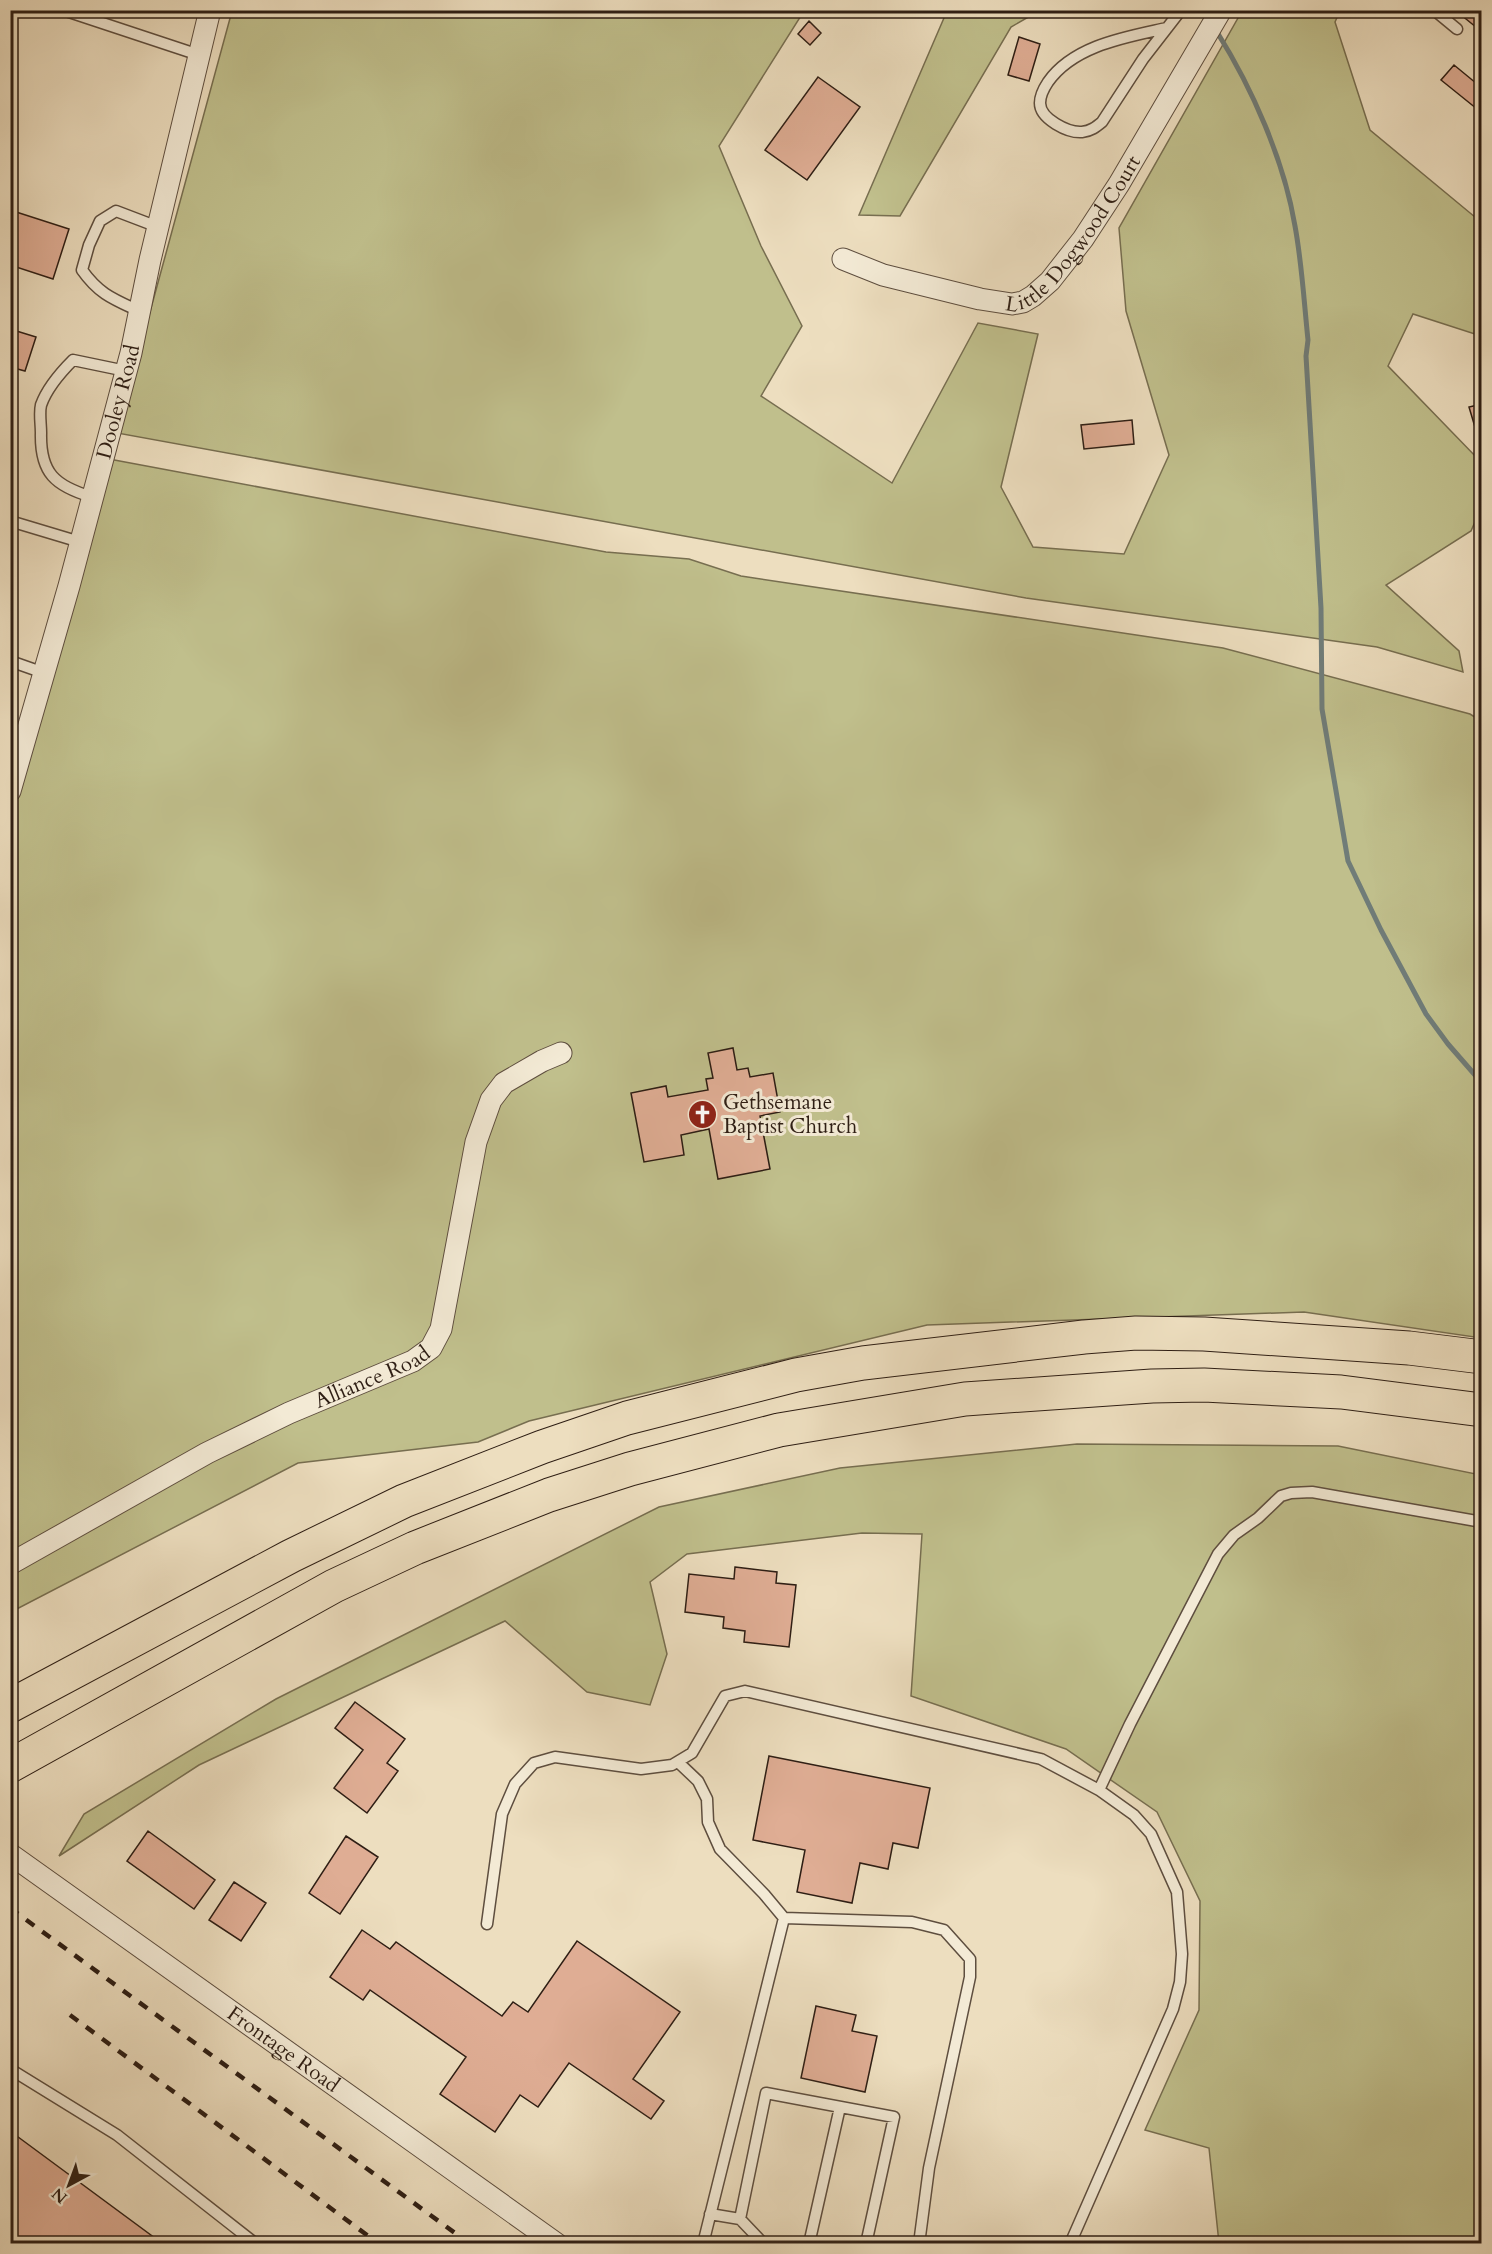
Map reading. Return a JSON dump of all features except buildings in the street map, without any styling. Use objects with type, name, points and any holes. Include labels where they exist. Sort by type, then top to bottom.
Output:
[{"type":"highway","points":[[10,1706],[291,1556],[404,1502],[542,1447],[627,1418],[796,1375],[863,1363],[1136,1333],[1204,1334],[1409,1348],[1482,1357]]},
{"type":"highway","points":[[10,1766],[334,1586],[415,1548],[549,1495],[630,1469],[749,1437],[965,1399],[1152,1386],[1204,1385],[1341,1392],[1482,1410]]},
{"type":"street","name":"Dooley Road","points":[[10,791],[126,371],[210,10]]},
{"type":"street","name":"Little Dogwood Court","points":[[843,259],[883,274],[980,299],[1012,304],[1023,302],[1033,296],[1050,280],[1083,239],[1119,184],[1221,10]]},
{"type":"street","name":"Alliance Road","points":[[10,1564],[207,1453],[289,1413],[413,1361],[431,1348],[441,1329],[476,1142],[491,1100],[504,1083],[561,1053]]},
{"type":"street","name":"Frontage Road","points":[[10,1854],[557,2244]]},
{"type":"lane","points":[[63,10],[199,55]]},
{"type":"lane","points":[[1167,28],[1129,36],[1096,47],[1064,65],[1052,76],[1042,91],[1039,104],[1043,113],[1055,123],[1069,130],[1081,132],[1093,129],[1102,122],[1143,59],[1181,10]]},
{"type":"lane","points":[[1434,10],[1457,29]]},
{"type":"lane","points":[[139,311],[107,297],[94,286],[82,270],[89,245],[100,221],[116,211],[158,227]]},
{"type":"lane","points":[[92,497],[70,490],[50,474],[40,453],[41,406],[59,375],[73,360],[126,371]]},
{"type":"lane","points":[[10,521],[80,542]]},
{"type":"lane","points":[[10,662],[44,673]]},
{"type":"lane","points":[[1100,1791],[1130,1724],[1218,1554],[1234,1535],[1258,1518],[1281,1496],[1312,1492],[1482,1522]]},
{"type":"lane","points":[[487,1924],[502,1814],[515,1784],[534,1763],[555,1757],[641,1769],[672,1765],[692,1753],[725,1696],[745,1691],[1041,1759],[1100,1791],[1134,1815],[1151,1834],[1167,1865],[1177,1892],[1182,1954],[1180,1982],[1173,2009],[1070,2244]]},
{"type":"lane","points":[[678,1762],[698,1781],[707,1799],[708,1822],[720,1849],[784,1918],[912,1922],[944,1930],[970,1959],[970,1977],[929,2168],[919,2244]]},
{"type":"lane","points":[[703,2244],[784,1918]]},
{"type":"lane","points":[[10,2069],[117,2135],[256,2244]]},
{"type":"lane","points":[[740,2219],[766,2093],[894,2117],[866,2244]]},
{"type":"lane","points":[[809,2244],[840,2107]]},
{"type":"lane","points":[[710,2214],[740,2219],[759,2242],[774,2244]]},
{"type":"shaded area","points":[[232,11],[804,11],[719,146],[761,246],[802,326],[761,396],[892,483],[978,323],[1038,334],[1001,487],[1033,547],[1124,554],[1169,455],[1126,311],[1119,228],[1242,11],[1340,11],[1335,22],[1370,130],[1481,222],[1481,336],[1413,314],[1388,366],[1481,462],[1481,508],[1471,531],[1386,585],[1459,651],[1463,672],[1377,647],[1026,598],[117,433]]},
{"type":"shaded area","points":[[947,11],[1039,11],[1011,27],[900,216],[859,215]]},
{"type":"shaded area","points":[[109,459],[606,552],[689,559],[741,576],[1223,648],[1470,714],[1481,721],[1481,1338],[1304,1312],[927,1325],[529,1421],[478,1442],[298,1463],[11,1612],[11,821]]},
{"type":"shaded area","points":[[1077,1444],[1338,1446],[1481,1475],[1481,2243],[1219,2243],[1209,2148],[1145,2130],[1199,2010],[1200,1901],[1157,1812],[1066,1749],[911,1696],[922,1534],[862,1533],[687,1554],[650,1582],[667,1654],[650,1705],[587,1692],[505,1621],[199,1765],[59,1856],[84,1814],[276,1699],[659,1507],[840,1468]]},
{"type":"waterway","points":[[1217,32],[1254,101],[1275,150],[1290,201],[1297,240],[1308,340],[1306,356],[1321,608],[1322,709],[1348,861],[1381,930],[1426,1014],[1448,1044],[1482,1083]]},
{"type":"railway","points":[[10,1908],[470,2244]]},
{"type":"railway","points":[[70,2015],[379,2244]]},
{"type":"place","name":"Gethsemane Baptist Church","points":[[702,1114]]}]
